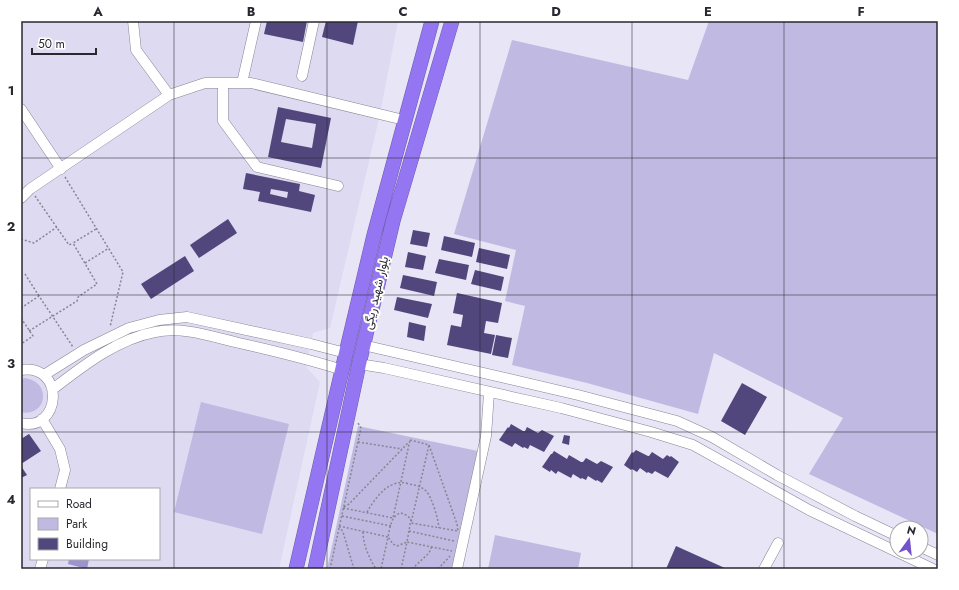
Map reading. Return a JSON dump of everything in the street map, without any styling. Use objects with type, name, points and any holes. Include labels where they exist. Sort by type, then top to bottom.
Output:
[{"type":"highway","name":"بلوار شهید ریگی","points":[[296,569],[374,235],[432,21]]},
{"type":"highway","name":"بلوار شهید ریگی","points":[[315,569],[349,409],[392,221],[421,122],[448,40],[452,21]]},
{"type":"street","points":[[133,21],[136,50],[170,95]]},
{"type":"street","points":[[242,83],[256,21]]},
{"type":"street","points":[[302,76],[314,21]]},
{"type":"street","points":[[21,198],[30,189],[170,95],[205,83],[251,83],[404,120]]},
{"type":"street","points":[[223,83],[223,121],[257,167],[338,186]]},
{"type":"street","points":[[21,109],[61,169]]},
{"type":"street","points":[[44,375],[78,354],[129,328],[159,320],[187,317],[346,353]]},
{"type":"street","points":[[53,388],[87,363],[124,342],[156,332],[178,330],[308,359],[342,370]]},
{"type":"street","points":[[364,345],[388,352],[578,395],[677,421],[708,434],[777,475],[889,532]]},
{"type":"street","points":[[384,368],[388,352]]},
{"type":"street","points":[[359,364],[384,368],[561,408],[693,445],[809,510],[934,569],[938,565]]},
{"type":"street","points":[[21,370],[27,369],[44,375],[53,388],[54,397],[49,413],[42,419],[34,423],[21,423]]},
{"type":"street","points":[[457,569],[486,436],[489,392]]},
{"type":"street","points":[[42,419],[60,449],[65,470],[60,488]]},
{"type":"street","points":[[672,438],[677,421]]},
{"type":"street","points":[[764,569],[778,543]]},
{"type":"path","points":[[61,169],[123,272],[107,338]]},
{"type":"path","points":[[30,189],[69,245],[96,228]]},
{"type":"path","points":[[21,239],[34,244],[57,227]]},
{"type":"path","points":[[30,331],[77,301],[78,297],[97,284],[73,243]]},
{"type":"path","points":[[85,263],[109,248]]},
{"type":"path","points":[[25,274],[78,354]]},
{"type":"path","points":[[21,308],[39,296]]},
{"type":"path","points":[[21,318],[33,336],[21,344]]},
{"type":"path","points":[[330,569],[361,428],[349,409]]},
{"type":"path","points":[[343,508],[349,504],[410,440]]},
{"type":"path","points":[[410,440],[428,445]]},
{"type":"path","points":[[381,569],[410,440]]},
{"type":"path","points":[[358,442],[402,449]]},
{"type":"path","points":[[401,569],[428,445]]},
{"type":"path","points":[[411,523],[458,531],[457,524],[428,445]]},
{"type":"path","points":[[366,512],[374,501],[392,484],[401,482],[419,486],[426,491],[435,510],[439,528]]},
{"type":"path","points":[[343,508],[393,518]]},
{"type":"path","points":[[393,518],[396,514],[401,513],[411,519],[411,523]]},
{"type":"path","points":[[342,516],[391,526]]},
{"type":"path","points":[[339,526],[388,537],[393,544],[397,546],[407,542],[454,551],[438,569]]},
{"type":"path","points":[[339,526],[343,532],[354,569]]},
{"type":"path","points":[[410,531],[456,541]]},
{"type":"path","points":[[363,532],[367,552],[376,569]]},
{"type":"path","points":[[412,569],[429,553],[432,546]]},
{"type":"shaded area","points":[[21,21],[398,21],[380,114],[330,328],[313,333],[306,367],[320,382],[279,569],[21,569]]},
{"type":"shaded area","points":[[69,560],[89,560],[87,569],[68,564]]},
{"type":"green space","points":[[709,21],[938,21],[938,534],[929,530],[929,520],[908,520],[809,474],[843,418],[714,353],[698,414],[587,383],[512,365],[525,306],[505,301],[516,250],[454,234],[512,40],[688,80]]},
{"type":"green space","points":[[25,378],[34,381],[40,386],[43,392],[43,399],[41,405],[36,410],[21,412],[21,379]]},
{"type":"green space","points":[[201,402],[289,424],[262,534],[174,512]]},
{"type":"green space","points":[[358,426],[478,451],[452,569],[327,569]]},
{"type":"green space","points":[[495,535],[581,553],[578,569],[488,569]]},
{"type":"building","points":[[267,21],[307,21],[303,42],[264,34]]},
{"type":"building","points":[[326,21],[358,21],[353,45],[322,37]]},
{"type":"building","points":[[278,107],[331,118],[321,168],[268,157]],"holes":[[[286,119],[316,124],[312,148],[281,142]]]},
{"type":"building","points":[[246,173],[300,184],[299,191],[315,195],[311,212],[258,201],[260,192],[243,189]],"holes":[[[271,189],[288,192],[287,198],[270,194]]]},
{"type":"building","points":[[228,219],[237,233],[199,258],[190,245]]},
{"type":"building","points":[[413,230],[430,233],[427,247],[410,244]]},
{"type":"building","points":[[444,236],[475,243],[472,257],[441,250]]},
{"type":"building","points":[[479,248],[510,255],[507,269],[476,262]]},
{"type":"building","points":[[408,252],[426,256],[423,270],[405,267]]},
{"type":"building","points":[[185,256],[194,271],[151,299],[141,284]]},
{"type":"building","points":[[439,259],[469,265],[466,280],[435,273]]},
{"type":"building","points":[[475,270],[504,277],[501,291],[471,284]]},
{"type":"building","points":[[403,275],[437,282],[434,296],[400,288]]},
{"type":"building","points":[[457,293],[502,303],[498,323],[486,321],[484,333],[495,335],[491,354],[447,345],[451,325],[461,327],[463,315],[453,313]]},
{"type":"building","points":[[397,297],[432,304],[428,318],[394,310]]},
{"type":"building","points":[[409,322],[426,326],[424,341],[407,337]]},
{"type":"building","points":[[496,335],[512,338],[508,358],[492,355]]},
{"type":"building","points":[[742,383],[767,397],[745,435],[721,421]]},
{"type":"building","points":[[511,424],[523,431],[525,431],[527,427],[538,433],[542,430],[554,436],[544,452],[530,445],[528,449],[515,443],[512,447],[499,440]]},
{"type":"building","points":[[29,434],[41,451],[21,464],[21,439]]},
{"type":"building","points":[[564,435],[570,436],[569,445],[562,443]]},
{"type":"building","points":[[636,450],[648,456],[652,452],[663,459],[667,455],[670,457],[671,456],[679,462],[668,478],[655,471],[652,474],[647,473],[640,468],[637,472],[624,465],[632,452],[633,453]]},
{"type":"building","points":[[554,451],[567,459],[569,455],[581,462],[583,462],[586,458],[597,464],[601,461],[613,467],[602,483],[588,476],[586,480],[573,474],[571,478],[558,471],[556,474],[551,470],[550,472],[542,467]]},
{"type":"building","points":[[21,466],[27,475],[21,478]]},
{"type":"building","points":[[676,546],[727,569],[666,569]]}]
